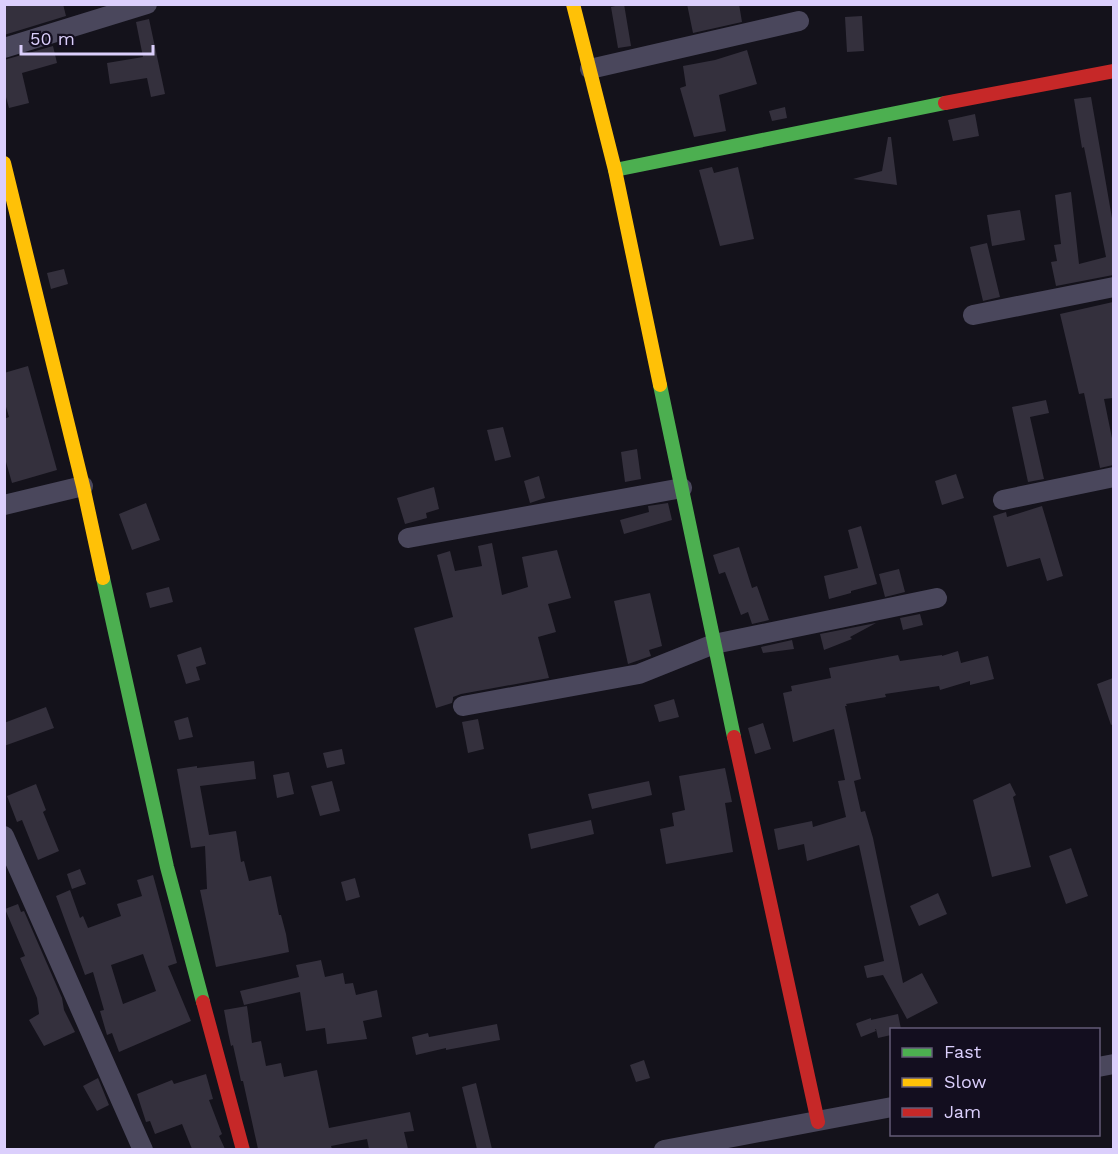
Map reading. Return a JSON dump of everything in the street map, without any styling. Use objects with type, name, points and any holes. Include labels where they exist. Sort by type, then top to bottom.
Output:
[{"type":"street","points":[[4,48],[147,4]]},
{"type":"street","points":[[573,4],[615,170],[714,644],[818,1122]]},
{"type":"street","points":[[590,69],[799,21]]},
{"type":"street","points":[[615,170],[875,116],[1113,71]]},
{"type":"street","points":[[4,163],[83,486],[167,867],[243,1149]]},
{"type":"street","points":[[973,315],[1113,287]]},
{"type":"street","points":[[1004,500],[1113,477]]},
{"type":"street","points":[[4,504],[83,486]]},
{"type":"street","points":[[408,538],[682,488]]},
{"type":"street","points":[[463,706],[639,674],[714,644],[937,598]]},
{"type":"street","points":[[4,836],[143,1149]]},
{"type":"street","points":[[664,1149],[890,1107]]},
{"type":"building","points":[[4,4],[63,4],[66,16],[4,35]]},
{"type":"building","points":[[624,4],[631,46],[618,48],[611,7]]},
{"type":"building","points":[[687,4],[739,4],[742,22],[693,33]]},
{"type":"building","points":[[862,16],[864,51],[847,52],[845,17]]},
{"type":"building","points":[[149,19],[165,94],[151,97],[147,78],[110,84],[107,63],[143,57],[136,22]]},
{"type":"building","points":[[53,46],[57,63],[22,73],[29,103],[9,108],[4,90],[4,60]]},
{"type":"building","points":[[747,50],[757,84],[719,95],[726,131],[694,137],[680,88],[686,86],[683,66],[715,60]]},
{"type":"building","points":[[1091,97],[1113,224],[1113,275],[1056,286],[1051,262],[1057,261],[1054,245],[1061,244],[1055,195],[1071,192],[1079,264],[1106,257],[1084,147],[1082,148],[1074,99]]},
{"type":"building","points":[[785,107],[787,118],[772,121],[769,111]]},
{"type":"building","points":[[975,114],[979,136],[953,141],[948,120]]},
{"type":"building","points":[[888,137],[891,137],[897,185],[853,179],[882,171]]},
{"type":"building","points":[[712,167],[714,173],[738,167],[754,239],[720,246],[699,170]]},
{"type":"building","points":[[1020,210],[1025,240],[992,246],[987,215]]},
{"type":"building","points":[[987,243],[1000,297],[983,301],[970,247]]},
{"type":"building","points":[[64,269],[68,284],[51,289],[47,273]]},
{"type":"building","points":[[1113,302],[1113,398],[1104,399],[1113,443],[1113,465],[1100,468],[1084,393],[1079,394],[1060,314]]},
{"type":"building","points":[[28,366],[57,470],[12,483],[4,455],[4,419],[9,417],[4,400],[4,373]]},
{"type":"building","points":[[1046,400],[1049,413],[1030,417],[1044,479],[1028,482],[1012,407]]},
{"type":"building","points":[[503,427],[511,457],[495,461],[487,430]]},
{"type":"building","points":[[637,449],[641,479],[625,482],[621,452]]},
{"type":"building","points":[[956,474],[964,498],[942,505],[935,481]]},
{"type":"building","points":[[539,476],[545,498],[530,503],[524,481]]},
{"type":"building","points":[[434,487],[439,509],[426,513],[427,518],[405,524],[397,498]]},
{"type":"building","points":[[146,503],[160,540],[132,550],[119,514]]},
{"type":"building","points":[[668,503],[672,520],[624,534],[620,520],[649,512],[648,506]]},
{"type":"building","points":[[1042,506],[1063,576],[1047,581],[1040,558],[1007,567],[993,516],[1006,512],[1007,517]]},
{"type":"building","points":[[861,526],[877,584],[829,599],[824,576],[858,568],[848,530]]},
{"type":"building","points":[[492,543],[502,595],[528,587],[522,557],[557,550],[571,598],[548,604],[556,632],[538,637],[549,678],[461,694],[453,697],[452,703],[436,708],[414,628],[453,617],[437,555],[450,551],[455,571],[482,566],[478,546]]},
{"type":"building","points":[[739,547],[752,588],[757,586],[769,620],[752,624],[748,612],[741,615],[725,572],[719,574],[713,555]]},
{"type":"building","points":[[899,569],[905,592],[885,597],[879,574]]},
{"type":"building","points":[[169,587],[173,602],[150,608],[146,593]]},
{"type":"building","points":[[650,593],[662,646],[649,650],[651,656],[628,664],[614,601]]},
{"type":"building","points":[[920,614],[923,625],[903,630],[900,618]]},
{"type":"building","points":[[876,623],[850,637],[852,639],[824,650],[820,634]]},
{"type":"building","points":[[792,640],[794,649],[763,653],[761,647]]},
{"type":"building","points":[[201,647],[206,664],[196,667],[200,680],[186,684],[177,655]]},
{"type":"building","points":[[958,651],[961,663],[988,656],[994,679],[970,685],[970,681],[940,690],[939,686],[885,694],[886,697],[845,706],[861,779],[854,781],[861,812],[865,811],[873,838],[903,983],[922,973],[938,1003],[907,1019],[883,975],[867,978],[864,966],[884,961],[859,845],[807,861],[804,844],[778,850],[774,829],[812,821],[813,827],[846,817],[838,781],[845,780],[834,729],[793,742],[783,693],[792,691],[791,686],[831,678],[829,668],[898,655],[900,661],[942,656]]},
{"type":"building","points":[[1113,678],[1113,724],[1111,725],[1097,684]]},
{"type":"building","points":[[674,699],[679,717],[659,722],[654,705]]},
{"type":"building","points":[[46,707],[54,728],[4,746],[4,723]]},
{"type":"building","points":[[188,717],[193,737],[179,740],[174,721]]},
{"type":"building","points":[[478,719],[484,749],[468,753],[462,722]]},
{"type":"building","points":[[763,723],[771,749],[755,754],[748,728]]},
{"type":"building","points":[[342,749],[345,764],[327,768],[323,753]]},
{"type":"building","points":[[254,761],[256,779],[200,786],[209,835],[236,831],[241,862],[244,861],[249,881],[271,876],[289,952],[216,967],[200,890],[207,889],[205,846],[191,848],[177,769]]},
{"type":"building","points":[[725,768],[732,802],[725,803],[733,852],[666,864],[660,829],[674,826],[672,813],[685,810],[679,776]]},
{"type":"building","points":[[289,772],[294,794],[277,798],[273,775]]},
{"type":"building","points":[[332,781],[340,811],[320,816],[311,786]]},
{"type":"building","points":[[649,781],[652,795],[592,809],[588,794]]},
{"type":"building","points":[[1010,783],[1016,795],[1013,797],[1031,867],[992,877],[973,800]]},
{"type":"building","points":[[36,784],[46,810],[43,812],[59,851],[38,860],[22,820],[17,822],[7,796]]},
{"type":"building","points":[[591,820],[594,834],[531,849],[528,834]]},
{"type":"building","points":[[1071,848],[1088,896],[1066,904],[1049,856]]},
{"type":"building","points":[[80,869],[86,884],[72,889],[67,874]]},
{"type":"building","points":[[153,875],[177,963],[168,966],[191,1021],[119,1052],[112,1033],[107,1035],[100,1011],[104,1010],[93,972],[85,975],[56,896],[70,890],[80,918],[83,916],[88,928],[121,916],[117,904],[142,896],[137,880]],"holes":[[[143,954],[156,991],[123,1004],[111,965]]]},
{"type":"building","points":[[355,878],[360,897],[346,901],[341,882]]},
{"type":"building","points":[[938,893],[947,914],[919,926],[910,906]]},
{"type":"building","points":[[18,904],[21,912],[24,911],[75,1032],[44,1046],[29,1020],[39,1014],[37,998],[20,958],[25,956],[5,909]]},
{"type":"building","points":[[321,960],[325,977],[343,973],[345,984],[353,983],[356,995],[377,990],[382,1017],[363,1021],[367,1039],[327,1044],[325,1028],[306,1031],[300,992],[244,1005],[240,991],[299,977],[296,965]]},
{"type":"building","points":[[247,1006],[252,1043],[261,1041],[266,1066],[281,1063],[284,1077],[317,1070],[329,1128],[410,1112],[414,1131],[404,1132],[408,1149],[369,1149],[367,1139],[331,1146],[332,1149],[258,1149],[224,1010]]},
{"type":"building","points":[[898,1014],[901,1028],[890,1028],[890,1035],[878,1038],[876,1029],[861,1037],[856,1024],[871,1018],[871,1020]]},
{"type":"building","points":[[497,1024],[500,1040],[416,1055],[412,1037],[428,1033],[429,1037]]},
{"type":"building","points":[[644,1060],[650,1078],[636,1082],[630,1065]]},
{"type":"building","points":[[206,1074],[213,1099],[209,1100],[222,1134],[219,1136],[225,1149],[192,1149],[182,1124],[155,1134],[150,1121],[146,1122],[137,1094],[172,1080],[174,1084]]},
{"type":"building","points":[[98,1078],[109,1105],[97,1111],[83,1086]]},
{"type":"building","points":[[476,1083],[492,1149],[477,1149],[462,1087]]},
{"type":"traffic: fast","points":[[615,170],[945,103]]},
{"type":"traffic: fast","points":[[660,385],[734,737]]},
{"type":"traffic: fast","points":[[103,578],[167,867],[203,1002]]},
{"type":"traffic: slow","points":[[573,4],[615,170],[660,385]]},
{"type":"traffic: slow","points":[[4,163],[83,486],[103,578]]},
{"type":"traffic: jam","points":[[945,103],[1114,71]]},
{"type":"traffic: jam","points":[[734,737],[818,1122]]},
{"type":"traffic: jam","points":[[203,1002],[243,1150]]}]
